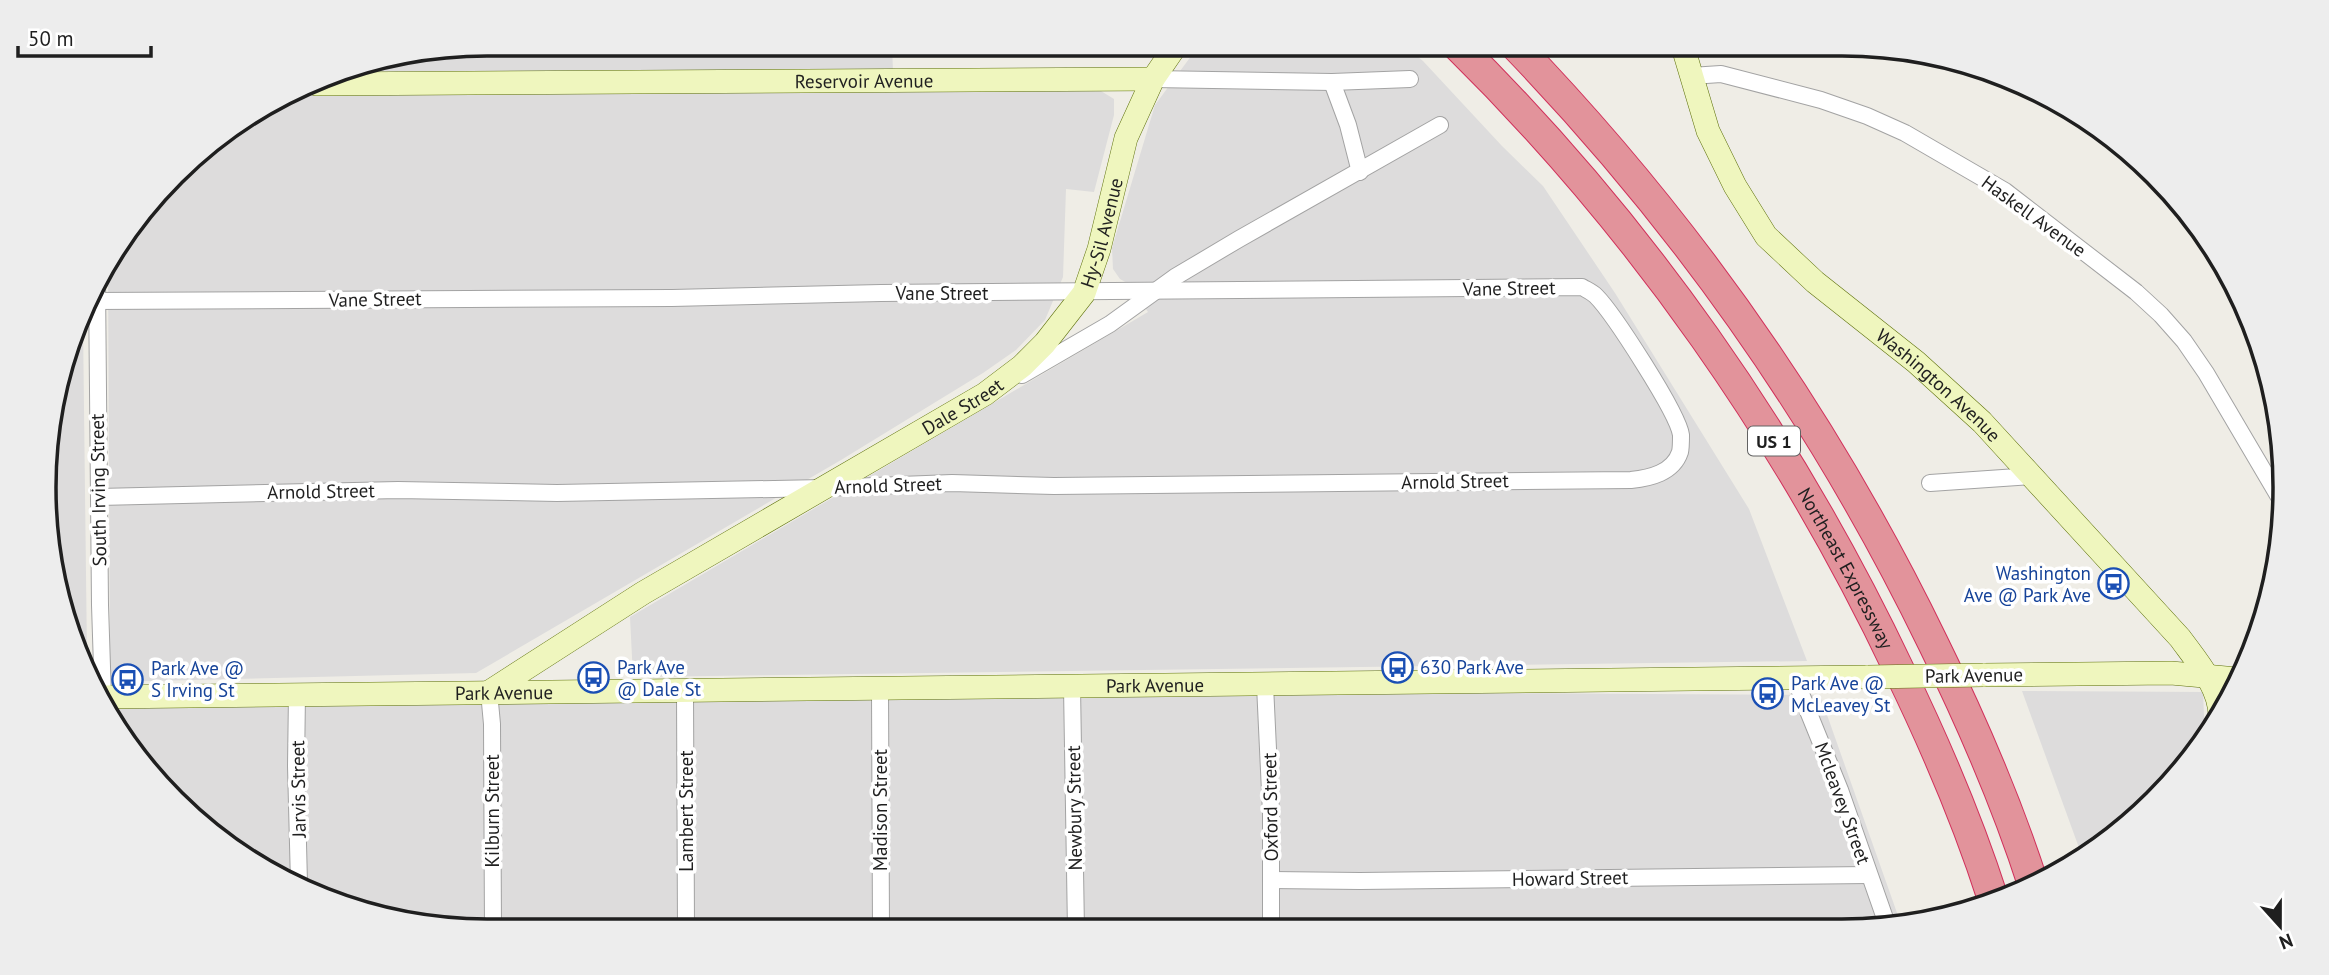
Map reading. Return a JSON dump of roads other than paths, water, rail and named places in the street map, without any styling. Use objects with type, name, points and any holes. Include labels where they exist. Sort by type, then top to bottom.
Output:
[{"type":"highway","name":"Northeast Expressway","points":[[1467,56],[1559,153],[1642,253],[1719,357],[1789,465],[1854,578],[1912,696],[1963,816],[1991,892]]},
{"type":"highway","name":"US 1","points":[[1525,56],[1591,128],[1667,218],[1747,326],[1819,435],[1886,550],[1945,667],[1985,757],[2030,876]]},
{"type":"main road","name":"Hy-Sil Avenue","points":[[985,394],[1022,366],[1045,343],[1084,293],[1099,250],[1126,138],[1153,79],[1169,56]]},
{"type":"main road","name":"Washington Avenue","points":[[1685,56],[1708,131],[1741,198],[1766,236],[1815,282],[1952,394],[1982,422],[2180,639],[2207,676],[2217,700]]},
{"type":"main road","name":"Reservoir Avenue","points":[[336,84],[1153,79]]},
{"type":"main road","name":"Dale Street","points":[[489,692],[643,593],[985,394]]},
{"type":"main road","name":"Park Avenue","points":[[111,697],[2171,673],[2229,678]]},
{"type":"street","name":"Haskell Avenue","points":[[1690,76],[1721,74],[1821,100],[1867,116],[1905,133],[2005,191],[2136,292],[2161,315],[2184,341],[2206,373],[2273,487]]},
{"type":"street","name":"Reservoir Avenue","points":[[1153,79],[1332,82],[1410,79]]},
{"type":"street","points":[[1332,82],[1348,125],[1360,172]]},
{"type":"street","name":"Dale Street","points":[[985,394],[1111,324],[1155,292],[1239,239],[1440,125]]},
{"type":"street","name":"Vane Street","points":[[98,301],[672,298],[881,293],[1582,287],[1594,293],[1603,304],[1671,413],[1681,435],[1680,452],[1673,464]]},
{"type":"street","name":"South Irving Street","points":[[94,310],[103,683]]},
{"type":"street","name":"Arnold Street","points":[[99,497],[398,490],[557,493],[952,483],[1054,486],[1631,480],[1660,474],[1673,464]]},
{"type":"street","points":[[1930,483],[2032,476]]},
{"type":"street","name":"Mcleavey Street","points":[[1795,679],[1840,790],[1884,917]]},
{"type":"street","name":"Oxford Street","points":[[1265,684],[1271,919]]},
{"type":"street","name":"Newbury Street","points":[[1072,687],[1076,919]]},
{"type":"street","name":"Madison Street","points":[[880,689],[881,919]]},
{"type":"street","name":"Lambert Street","points":[[685,691],[686,919]]},
{"type":"street","name":"Kilburn Street","points":[[489,692],[492,724],[493,919]]},
{"type":"street","name":"Jarvis Street","points":[[297,694],[299,876]]},
{"type":"street","name":"Howard Street","points":[[1271,880],[1869,875]]},
{"type":"place","name":"Washington Ave @ Park Ave","points":[[2114,584]]},
{"type":"place","name":"630 Park Ave","points":[[1397,667]]},
{"type":"place","name":"Park Ave @ Dale St","points":[[594,678]]},
{"type":"place","name":"Park Ave @ S Irving St","points":[[128,679]]},
{"type":"place","name":"Park Ave @ McLeavey St","points":[[1768,694]]}]
